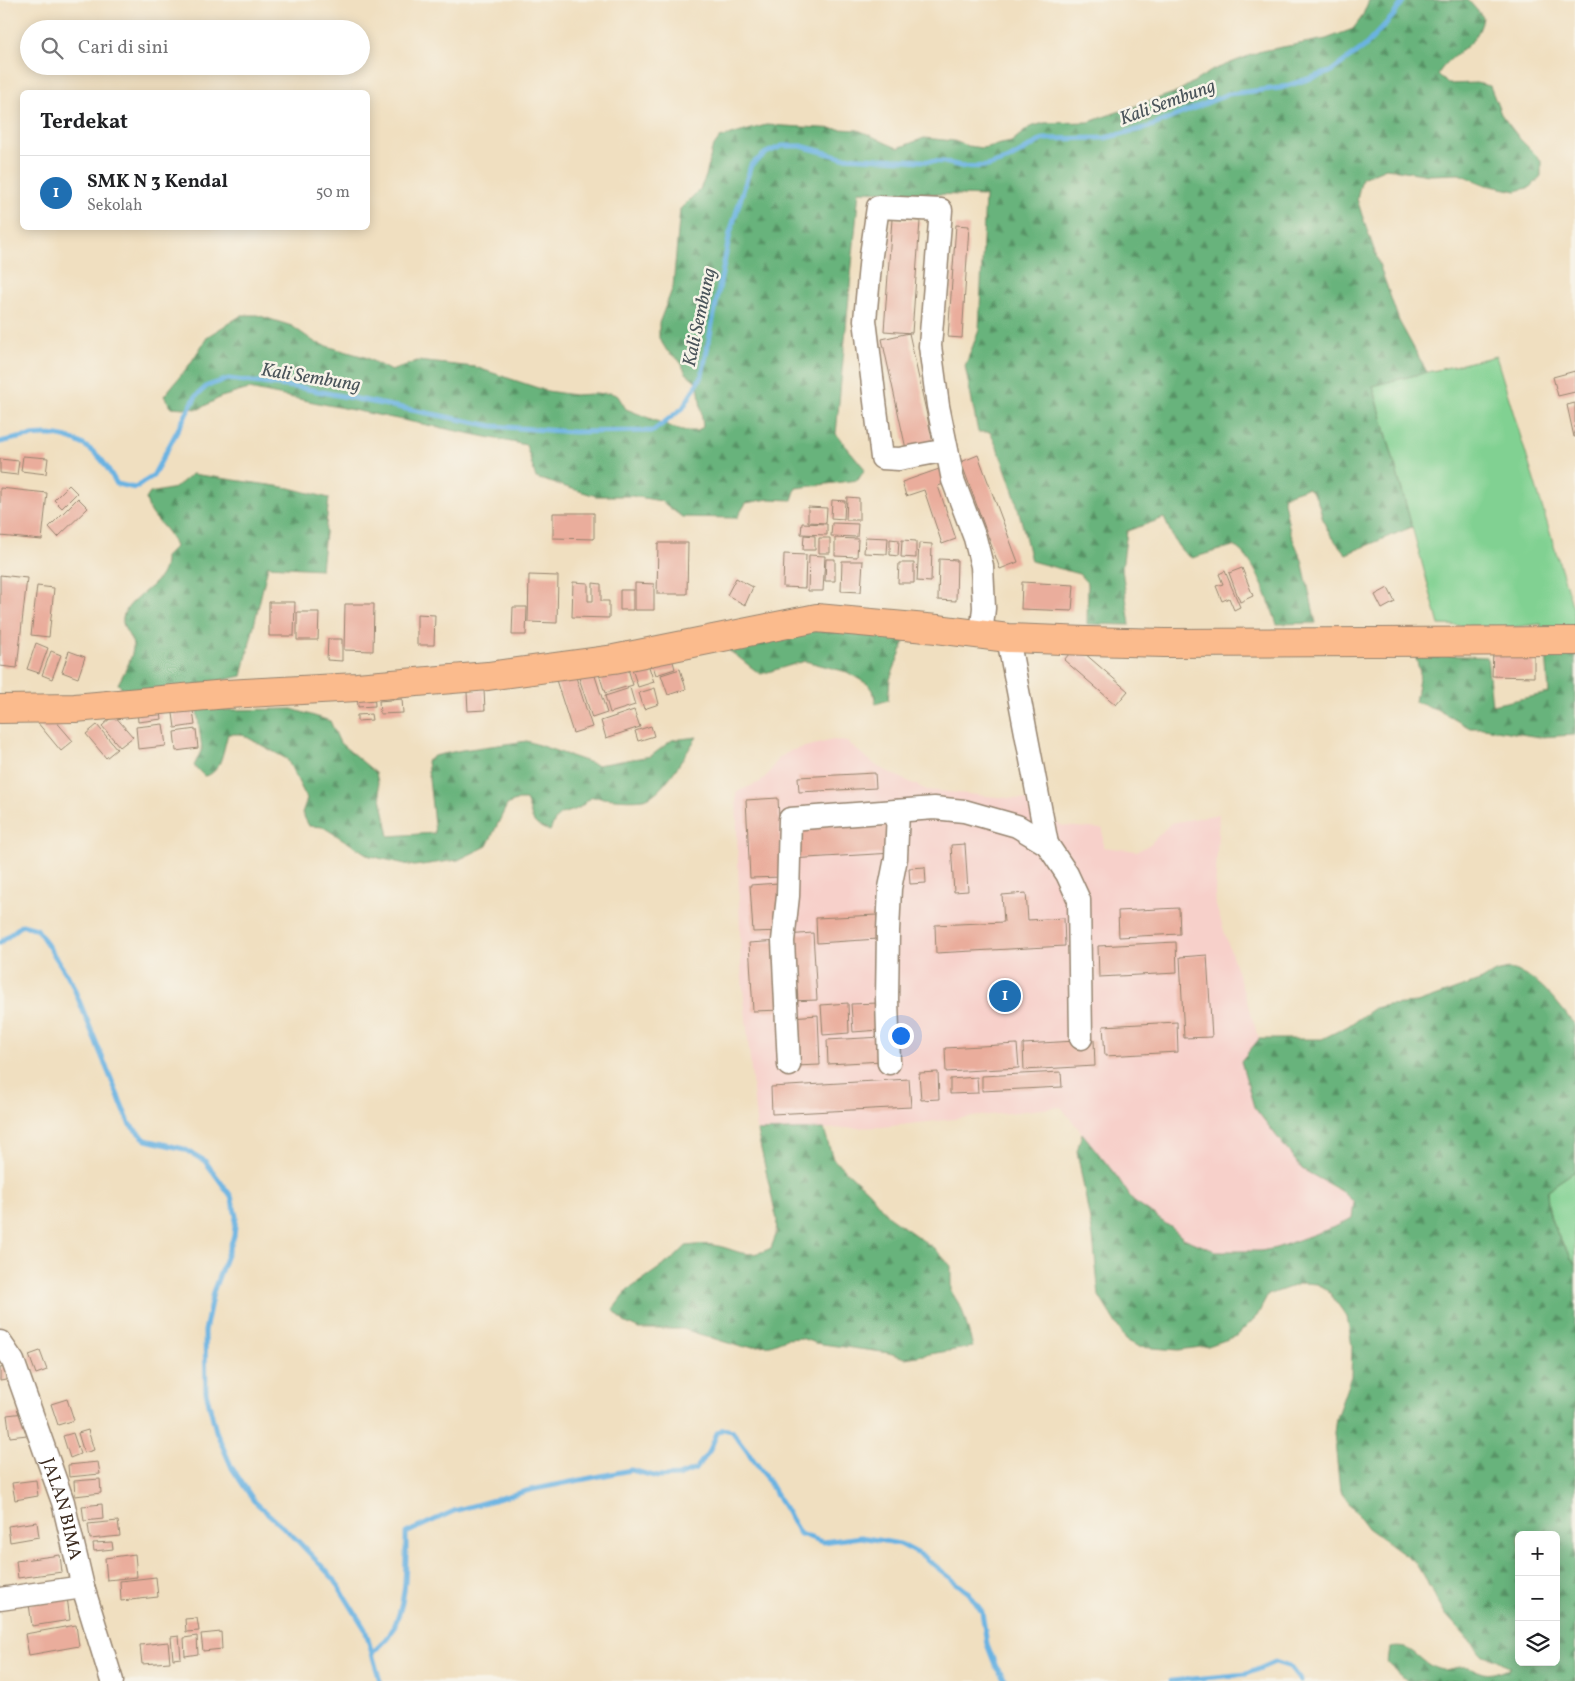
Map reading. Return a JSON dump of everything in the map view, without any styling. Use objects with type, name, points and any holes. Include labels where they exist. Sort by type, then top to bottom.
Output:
[{"type":"main road","points":[[0,709],[75,708],[227,694],[357,687],[488,676],[614,658],[817,618],[1008,638],[1165,643],[1575,640]]},
{"type":"street","points":[[947,450],[899,459],[882,458],[865,320],[878,207],[941,210],[930,346],[938,406],[947,450],[953,480],[975,538],[982,566],[984,608],[981,635]]},
{"type":"street","points":[[1008,638],[1047,844],[1067,874],[1079,900],[1081,1038]]},
{"type":"street","points":[[789,1065],[783,941],[788,896],[788,821],[793,817],[934,808],[964,811],[1017,826],[1047,844]]},
{"type":"street","points":[[889,1063],[887,999],[888,931],[890,888],[896,858],[898,811]]},
{"type":"street","name":"JALAN BIMA","points":[[0,1342],[13,1360],[63,1502],[82,1587],[112,1681]]},
{"type":"street","points":[[0,1599],[82,1587]]},
{"type":"shaded area","points":[[833,740],[847,742],[878,767],[927,790],[1046,802],[1056,822],[1063,826],[1103,829],[1103,847],[1138,851],[1150,844],[1171,823],[1219,814],[1216,906],[1259,1039],[1241,1061],[1254,1107],[1274,1131],[1329,1186],[1343,1192],[1354,1202],[1352,1218],[1337,1226],[1276,1248],[1261,1251],[1215,1251],[1183,1238],[1133,1201],[1118,1178],[1061,1107],[882,1127],[757,1131],[741,968],[736,792],[760,782],[770,772],[777,760],[789,751]]},
{"type":"green space","points":[[1369,0],[1468,0],[1483,17],[1480,27],[1471,42],[1450,60],[1438,74],[1448,84],[1476,83],[1490,86],[1501,114],[1520,139],[1541,160],[1541,176],[1531,187],[1516,191],[1486,185],[1459,174],[1429,175],[1386,168],[1362,178],[1357,199],[1362,215],[1399,321],[1427,372],[1373,386],[1412,527],[1346,554],[1328,531],[1315,495],[1311,491],[1307,488],[1283,496],[1290,532],[1302,560],[1316,623],[1277,624],[1260,581],[1248,559],[1241,551],[1233,546],[1192,558],[1178,546],[1164,518],[1127,531],[1122,569],[1130,625],[1087,624],[1088,584],[1079,574],[1031,561],[1014,495],[997,448],[990,432],[978,432],[965,366],[979,330],[985,196],[859,191],[836,434],[865,469],[858,480],[796,488],[792,500],[769,499],[746,503],[737,518],[682,517],[661,501],[632,496],[596,496],[536,478],[526,445],[249,389],[221,397],[199,409],[171,407],[164,396],[190,364],[208,336],[242,315],[257,315],[292,326],[316,343],[365,357],[391,371],[417,361],[475,367],[547,391],[574,395],[611,393],[618,396],[626,409],[682,431],[697,431],[703,427],[698,383],[686,373],[679,360],[667,351],[659,338],[659,323],[673,287],[680,209],[700,189],[706,176],[712,149],[720,138],[766,125],[858,130],[898,148],[924,138],[954,141],[982,148],[1011,142],[1030,127],[1044,123],[1089,122],[1177,92],[1213,70],[1261,51],[1326,39],[1353,29],[1362,17]]},
{"type":"green space","points":[[1496,356],[1574,611],[1575,650],[1546,652],[1541,624],[1514,627],[1439,625],[1373,385]]},
{"type":"green space","points":[[192,474],[290,488],[329,498],[321,569],[268,566],[242,676],[220,681],[224,710],[292,709],[330,721],[340,743],[376,773],[389,836],[435,833],[427,761],[434,756],[527,741],[597,765],[651,756],[672,740],[697,737],[668,780],[654,794],[647,798],[628,800],[592,797],[579,808],[561,814],[550,831],[535,823],[526,800],[518,800],[507,805],[487,846],[458,860],[414,866],[370,856],[323,827],[309,826],[302,813],[307,799],[287,759],[241,734],[228,734],[218,766],[215,771],[204,776],[194,766],[202,749],[194,687],[125,691],[118,684],[129,662],[133,648],[123,623],[125,612],[156,581],[164,566],[165,557],[175,547],[168,533],[148,507],[146,499],[150,493],[175,488]]},
{"type":"green space","points":[[803,631],[867,631],[905,641],[890,679],[888,700],[876,704],[873,690],[869,685],[847,672],[805,661],[761,674],[728,650]]},
{"type":"green space","points":[[1575,650],[1575,735],[1539,737],[1484,728],[1470,728],[1436,709],[1415,702],[1420,673],[1415,654],[1487,657],[1492,705],[1549,693],[1546,652]]},
{"type":"green space","points":[[1509,969],[1520,972],[1538,983],[1575,1025],[1575,1171],[1547,1190],[1549,1212],[1555,1230],[1575,1264],[1575,1681],[1407,1681],[1388,1663],[1390,1648],[1398,1647],[1411,1651],[1431,1666],[1442,1670],[1465,1667],[1483,1673],[1490,1673],[1510,1667],[1498,1660],[1483,1655],[1446,1615],[1415,1562],[1368,1528],[1340,1491],[1334,1433],[1336,1418],[1351,1376],[1352,1346],[1347,1317],[1329,1292],[1317,1284],[1302,1283],[1268,1295],[1257,1316],[1237,1336],[1208,1346],[1179,1350],[1139,1347],[1126,1340],[1099,1296],[1093,1237],[1077,1151],[1082,1133],[1118,1178],[1133,1201],[1183,1238],[1215,1251],[1261,1251],[1276,1248],[1337,1226],[1352,1218],[1354,1202],[1343,1192],[1302,1169],[1254,1107],[1241,1061],[1259,1039],[1322,1039],[1348,1026],[1374,1008],[1417,1003],[1482,980],[1495,972]]},
{"type":"green space","points":[[824,1129],[833,1159],[869,1192],[888,1216],[935,1249],[951,1266],[951,1291],[962,1309],[973,1347],[905,1358],[889,1353],[815,1343],[801,1338],[786,1339],[771,1345],[741,1347],[683,1329],[639,1329],[624,1322],[613,1309],[628,1290],[675,1257],[686,1246],[713,1245],[748,1254],[762,1252],[771,1248],[776,1235],[777,1220],[757,1131]]},
{"type":"green space","points":[[1575,1171],[1575,1264],[1555,1229],[1549,1212],[1547,1190]]},
{"type":"building","points":[[892,219],[920,221],[912,333],[884,331]]},
{"type":"building","points":[[956,225],[969,226],[962,338],[948,337]]},
{"type":"building","points":[[909,333],[933,443],[906,449],[882,339]]},
{"type":"building","points":[[1575,371],[1575,392],[1558,396],[1553,377]]},
{"type":"building","points":[[1575,403],[1575,437],[1574,437],[1567,405]]},
{"type":"building","points":[[978,455],[1018,562],[1000,569],[961,462]]},
{"type":"building","points":[[23,456],[48,458],[46,474],[21,471]]},
{"type":"building","points":[[0,459],[19,461],[17,475],[0,473]]},
{"type":"building","points":[[942,468],[947,483],[938,486],[956,539],[942,544],[924,490],[906,496],[902,482]]},
{"type":"building","points":[[69,485],[77,493],[62,508],[54,500]]},
{"type":"building","points":[[0,488],[47,493],[42,540],[0,536]]},
{"type":"building","points":[[847,497],[859,498],[859,520],[846,520]]},
{"type":"building","points":[[78,498],[88,508],[58,537],[49,527]]},
{"type":"building","points":[[832,500],[845,501],[844,519],[831,518]]},
{"type":"building","points":[[808,507],[827,508],[826,523],[808,522]]},
{"type":"building","points":[[553,513],[594,513],[594,539],[553,538]]},
{"type":"building","points":[[802,523],[827,524],[827,535],[801,534]]},
{"type":"building","points":[[832,523],[858,524],[857,537],[831,536]]},
{"type":"building","points":[[804,535],[815,536],[815,550],[803,550]]},
{"type":"building","points":[[865,537],[888,538],[887,554],[864,553]]},
{"type":"building","points":[[819,538],[830,538],[830,553],[819,553]]},
{"type":"building","points":[[835,538],[858,539],[857,557],[835,556]]},
{"type":"building","points":[[890,539],[899,540],[898,556],[890,555]]},
{"type":"building","points":[[902,540],[916,541],[916,558],[901,557]]},
{"type":"building","points":[[658,543],[688,543],[687,594],[657,594]]},
{"type":"building","points":[[919,543],[932,544],[931,582],[917,581]]},
{"type":"building","points":[[784,554],[806,555],[805,588],[783,587]]},
{"type":"building","points":[[809,555],[825,556],[823,591],[808,591]]},
{"type":"building","points":[[826,559],[835,559],[835,581],[825,581]]},
{"type":"building","points":[[939,559],[957,560],[956,601],[938,600]]},
{"type":"building","points":[[842,561],[863,561],[861,592],[841,591]]},
{"type":"building","points":[[899,563],[914,563],[914,583],[898,583]]},
{"type":"building","points":[[1242,568],[1253,596],[1240,602],[1229,573]]},
{"type":"building","points":[[1225,571],[1240,607],[1234,610],[1229,598],[1222,601],[1216,586],[1223,584],[1219,574]]},
{"type":"building","points":[[0,575],[27,578],[17,668],[0,666]]},
{"type":"building","points":[[529,575],[558,576],[557,623],[528,622]]},
{"type":"building","points":[[736,578],[753,587],[745,605],[727,595]]},
{"type":"building","points":[[573,582],[588,583],[588,601],[593,601],[593,583],[601,584],[601,601],[609,601],[609,618],[572,617]]},
{"type":"building","points":[[1022,582],[1074,585],[1072,611],[1021,609]]},
{"type":"building","points":[[635,583],[654,584],[654,610],[635,610]]},
{"type":"building","points":[[37,586],[54,588],[49,637],[31,635]]},
{"type":"building","points":[[1388,588],[1395,602],[1382,609],[1375,595]]},
{"type":"building","points":[[620,590],[633,590],[633,610],[620,610]]},
{"type":"building","points":[[269,602],[295,602],[294,636],[269,636]]},
{"type":"building","points":[[345,604],[374,604],[373,651],[344,650]]},
{"type":"building","points":[[513,607],[527,607],[526,635],[512,635]]},
{"type":"building","points":[[297,612],[319,612],[318,640],[297,640]]},
{"type":"building","points":[[417,614],[435,615],[434,645],[417,645]]},
{"type":"building","points":[[328,639],[342,639],[342,661],[327,660]]},
{"type":"building","points":[[36,643],[48,648],[39,673],[27,669]]},
{"type":"building","points":[[1076,646],[1128,691],[1116,705],[1064,660]]},
{"type":"building","points":[[1493,650],[1534,651],[1534,677],[1492,676]]},
{"type":"building","points":[[51,651],[61,655],[52,679],[42,675]]},
{"type":"building","points":[[69,651],[85,657],[78,678],[62,672]]},
{"type":"building","points":[[671,654],[675,669],[656,675],[651,660]]},
{"type":"building","points":[[646,658],[654,682],[638,687],[630,663]]},
{"type":"building","points":[[626,662],[633,685],[605,693],[598,671]]},
{"type":"building","points":[[680,669],[686,689],[668,695],[661,675]]},
{"type":"building","points":[[593,670],[607,713],[592,718],[578,675]]},
{"type":"building","points":[[575,674],[592,727],[573,733],[556,680]]},
{"type":"building","points":[[630,688],[635,705],[610,713],[605,696]]},
{"type":"building","points":[[655,688],[659,704],[644,709],[639,693]]},
{"type":"building","points":[[484,690],[485,710],[468,711],[467,692]]},
{"type":"building","points":[[374,691],[375,706],[358,707],[357,692]]},
{"type":"building","points":[[402,699],[403,713],[380,714],[379,701]]},
{"type":"building","points":[[192,703],[195,725],[175,728],[172,706]]},
{"type":"building","points":[[160,705],[162,719],[138,722],[137,708]]},
{"type":"building","points":[[634,710],[640,727],[606,738],[601,721]]},
{"type":"building","points":[[48,712],[73,741],[61,751],[37,722]]},
{"type":"building","points":[[371,714],[372,720],[357,721],[357,715]]},
{"type":"building","points":[[114,715],[133,737],[120,747],[102,726]]},
{"type":"building","points":[[163,724],[166,746],[138,749],[136,727]]},
{"type":"building","points":[[97,725],[117,749],[106,758],[86,734]]},
{"type":"building","points":[[651,726],[654,736],[638,741],[635,731]]},
{"type":"building","points":[[196,729],[198,748],[176,751],[174,732]]},
{"type":"building","points":[[875,773],[876,788],[799,792],[798,777]]},
{"type":"building","points":[[778,798],[782,877],[750,878],[746,800]]},
{"type":"building","points":[[891,821],[893,853],[790,859],[789,827]]},
{"type":"building","points":[[965,844],[968,891],[954,892],[951,845]]},
{"type":"building","points":[[925,867],[926,883],[910,884],[909,868]]},
{"type":"building","points":[[779,883],[782,931],[753,932],[750,885]]},
{"type":"building","points":[[1026,893],[1028,920],[1064,918],[1065,946],[936,953],[935,925],[1004,922],[1002,895]]},
{"type":"building","points":[[1179,908],[1180,934],[1119,937],[1118,911]]},
{"type":"building","points":[[877,915],[878,939],[817,943],[816,918]]},
{"type":"building","points":[[813,933],[817,1000],[790,1001],[786,935]]},
{"type":"building","points":[[779,941],[783,1010],[753,1011],[749,943]]},
{"type":"building","points":[[1176,942],[1177,973],[1099,977],[1098,946]]},
{"type":"building","points":[[1207,955],[1212,1037],[1184,1038],[1180,957]]},
{"type":"building","points":[[848,1003],[849,1033],[823,1035],[821,1005]]},
{"type":"building","points":[[879,1003],[880,1030],[853,1032],[851,1004]]},
{"type":"building","points":[[818,1015],[820,1065],[794,1066],[791,1017]]},
{"type":"building","points":[[1177,1022],[1178,1052],[1105,1056],[1103,1026]]},
{"type":"building","points":[[882,1037],[883,1061],[828,1064],[827,1040]]},
{"type":"building","points":[[1094,1040],[1095,1066],[1024,1070],[1023,1044]]},
{"type":"building","points":[[1017,1044],[1019,1068],[946,1072],[945,1048]]},
{"type":"building","points":[[938,1072],[939,1099],[921,1100],[919,1073]]},
{"type":"building","points":[[1061,1072],[1062,1087],[982,1091],[982,1076]]},
{"type":"building","points":[[977,1077],[978,1093],[950,1094],[950,1079]]},
{"type":"building","points":[[909,1079],[911,1107],[772,1114],[771,1087]]},
{"type":"building","points":[[40,1351],[47,1370],[36,1374],[29,1355]]},
{"type":"building","points":[[5,1367],[6,1380],[0,1381],[0,1368]]},
{"type":"building","points":[[67,1399],[74,1420],[58,1425],[51,1404]]},
{"type":"building","points":[[24,1413],[27,1435],[10,1437],[7,1415]]},
{"type":"building","points":[[88,1430],[94,1450],[84,1453],[78,1433]]},
{"type":"building","points":[[73,1433],[80,1454],[70,1458],[63,1436]]},
{"type":"building","points":[[98,1462],[100,1474],[69,1477],[68,1465]]},
{"type":"building","points":[[100,1479],[101,1493],[75,1496],[74,1481]]},
{"type":"building","points":[[36,1480],[38,1496],[15,1500],[12,1483]]},
{"type":"building","points":[[102,1504],[103,1519],[84,1521],[82,1506]]},
{"type":"building","points":[[118,1521],[120,1536],[90,1539],[88,1524]]},
{"type":"building","points":[[37,1522],[39,1537],[10,1542],[8,1526]]},
{"type":"building","points":[[112,1542],[113,1549],[94,1551],[93,1543]]},
{"type":"building","points":[[135,1554],[137,1577],[107,1580],[105,1558]]},
{"type":"building","points":[[60,1555],[62,1572],[18,1578],[16,1561]]},
{"type":"building","points":[[156,1577],[158,1597],[121,1601],[120,1581]]},
{"type":"building","points":[[67,1597],[70,1620],[32,1626],[29,1604]]},
{"type":"building","points":[[197,1618],[199,1631],[186,1632],[185,1619]]},
{"type":"building","points":[[76,1625],[79,1646],[29,1655],[25,1634]]},
{"type":"building","points":[[221,1632],[222,1649],[203,1651],[201,1634]]},
{"type":"building","points":[[179,1636],[181,1658],[173,1659],[171,1637]]},
{"type":"building","points":[[197,1636],[198,1654],[185,1656],[184,1638]]},
{"type":"building","points":[[168,1642],[170,1662],[142,1664],[140,1645]]},
{"type":"waterway","name":"Kali Sembung","points":[[0,442],[39,435],[51,435],[75,441],[87,447],[101,459],[117,484],[135,488],[153,476],[196,396],[207,386],[228,379],[302,388],[492,426],[573,432],[653,431],[683,408],[702,375],[730,233],[751,165],[766,153],[782,146],[801,146],[841,157],[944,162],[965,167],[987,166],[1009,159],[1043,139],[1105,138],[1149,127],[1228,94],[1280,88],[1330,72],[1364,47],[1393,16],[1404,0]]},
{"type":"waterway","points":[[0,943],[22,925],[37,929],[71,981],[130,1125],[146,1140],[184,1149],[205,1161],[231,1196],[236,1216],[234,1236],[213,1292],[205,1331],[206,1392],[216,1431],[232,1468],[254,1501],[295,1538],[334,1579],[365,1629],[380,1681]]},
{"type":"waterway","points":[[373,1652],[389,1636],[400,1612],[405,1586],[406,1533],[454,1511],[530,1490],[631,1470],[658,1477],[678,1476],[696,1469],[710,1450],[717,1433],[723,1429],[732,1431],[764,1474],[800,1534],[823,1542],[861,1537],[900,1544],[923,1556],[969,1593],[982,1612],[987,1644],[996,1667],[1006,1681]]},
{"type":"waterway","points":[[1171,1681],[1247,1674],[1275,1662],[1290,1667],[1301,1681]]},
{"type":"place","name":"SMK N 3 Kendal","points":[[1005,996]]}]
